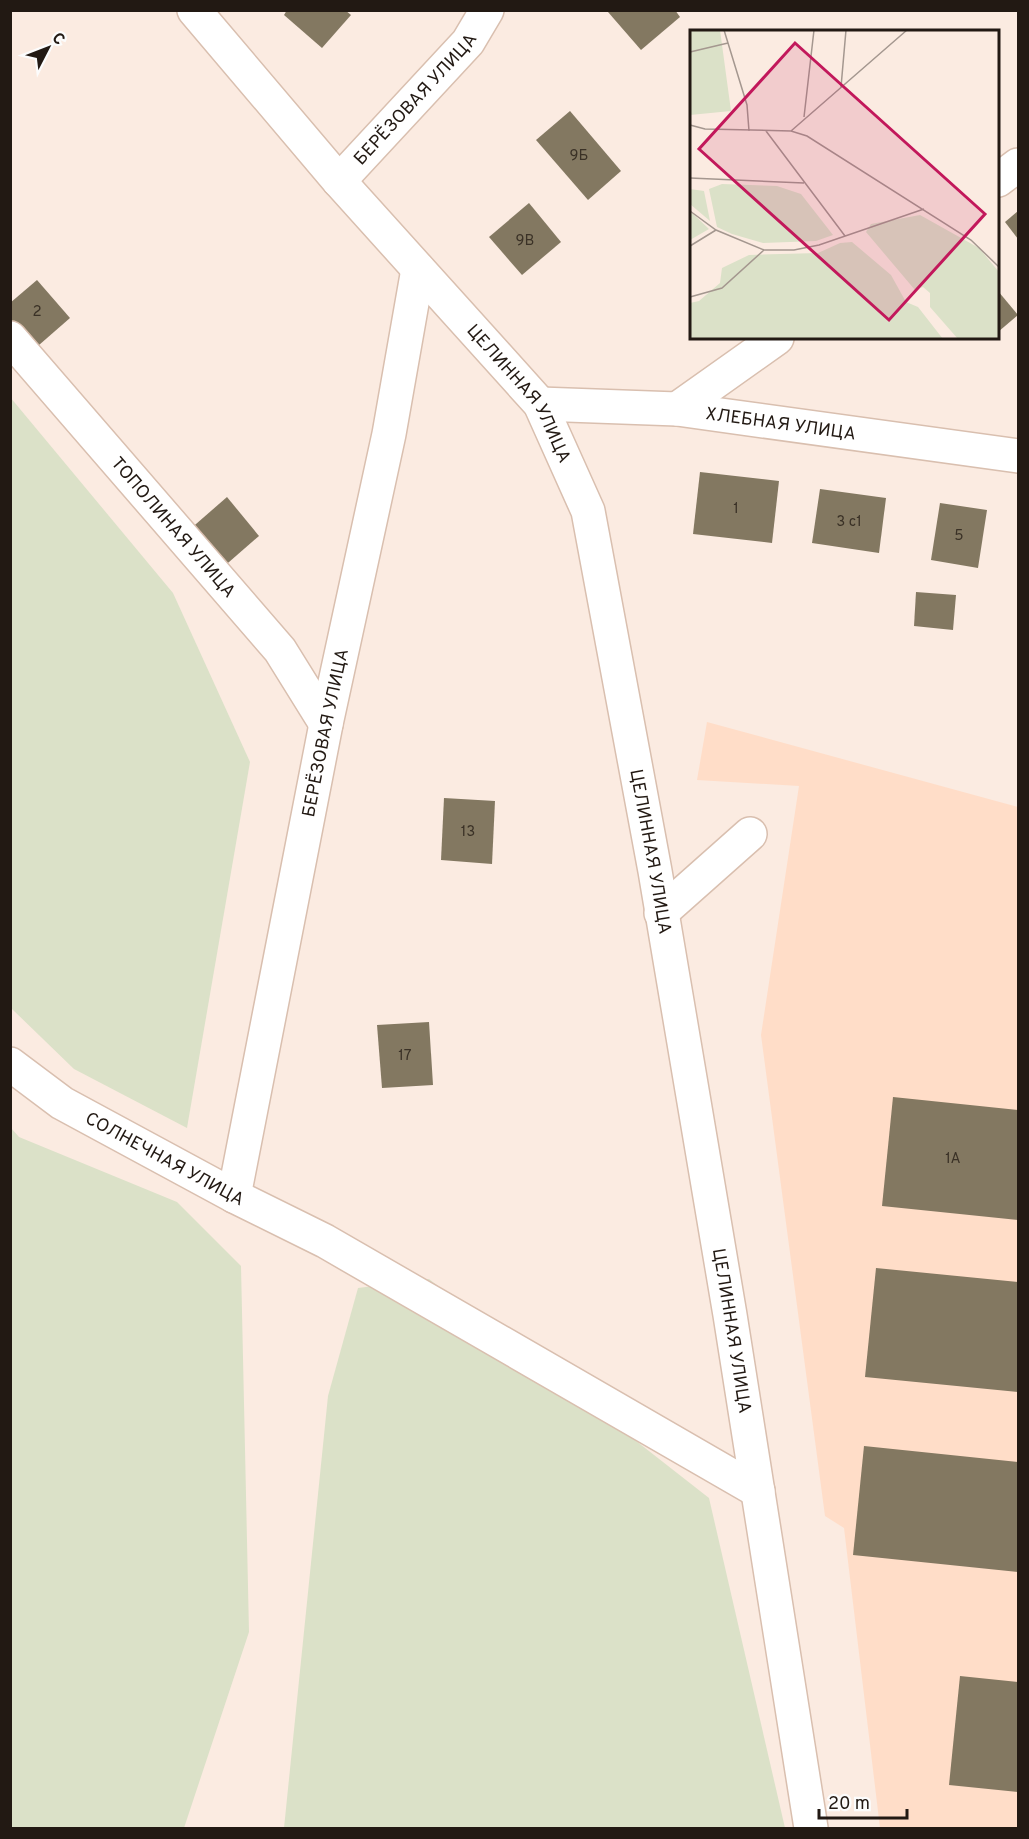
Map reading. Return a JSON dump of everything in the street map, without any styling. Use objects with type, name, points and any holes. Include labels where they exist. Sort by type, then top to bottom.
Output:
[{"type":"street","name":"ЦЕЛИННАЯ УЛИЦА","points":[[194,10],[339,182],[540,404],[588,511],[661,913],[758,1491],[811,1828]]},
{"type":"street","name":"БЕРЁЗОВАЯ УЛИЦА","points":[[339,182],[468,42],[487,10]]},
{"type":"street","points":[[999,179],[1018,165]]},
{"type":"street","name":"БЕРЁЗОВАЯ УЛИЦА","points":[[234,1196],[326,724],[389,434],[418,268]]},
{"type":"street","name":"ТОПОЛИНАЯ УЛИЦА","points":[[10,338],[280,650],[326,724]]},
{"type":"street","points":[[677,409],[776,339]]},
{"type":"street","name":"ХЛЕБНАЯ УЛИЦА","points":[[540,404],[677,409],[1017,454]]},
{"type":"street","points":[[661,913],[750,834]]},
{"type":"street","name":"СОЛНЕЧНАЯ УЛИЦА","points":[[10,1064],[62,1104],[234,1196],[325,1241],[758,1491]]},
{"type":"shaded area","points":[[707,722],[1018,807],[1018,1828],[880,1828],[844,1528],[825,1516],[761,1035],[799,786],[697,780]]},
{"type":"green space","points":[[10,397],[173,593],[250,762],[187,1128],[74,1069],[11,1008]]},
{"type":"green space","points":[[11,1128],[19,1137],[177,1202],[241,1266],[249,1632],[184,1828],[11,1828]]},
{"type":"green space","points":[[429,1279],[709,1498],[785,1828],[284,1828],[328,1396],[358,1288]]},
{"type":"building","points":[[287,10],[345,10],[351,15],[322,48],[284,15]]},
{"type":"building","points":[[610,10],[675,10],[680,17],[641,50],[608,12]]},
{"type":"building","points":[[570,111],[621,171],[588,200],[536,140]]},
{"type":"building","points":[[529,203],[561,242],[522,275],[489,237]]},
{"type":"building","points":[[1018,211],[1018,239],[1005,222]]},
{"type":"building","points":[[37,280],[70,318],[31,352],[10,328],[10,303]]},
{"type":"building","points":[[999,292],[1018,315],[999,331]]},
{"type":"building","points":[[700,472],[779,481],[772,543],[693,534]]},
{"type":"building","points":[[820,489],[886,498],[879,553],[812,543]]},
{"type":"building","points":[[227,497],[259,536],[221,569],[188,531]]},
{"type":"building","points":[[940,503],[987,510],[978,568],[931,560]]},
{"type":"building","points":[[916,592],[956,595],[953,630],[914,626]]},
{"type":"building","points":[[444,798],[495,801],[492,864],[441,860]]},
{"type":"building","points":[[429,1022],[433,1085],[382,1088],[377,1025]]},
{"type":"building","points":[[893,1097],[1018,1110],[1018,1220],[882,1206]]},
{"type":"building","points":[[876,1268],[1018,1282],[1018,1392],[865,1377]]},
{"type":"building","points":[[864,1446],[1018,1462],[1018,1572],[853,1555]]},
{"type":"building","points":[[960,1676],[1018,1682],[1018,1792],[949,1785]]}]
